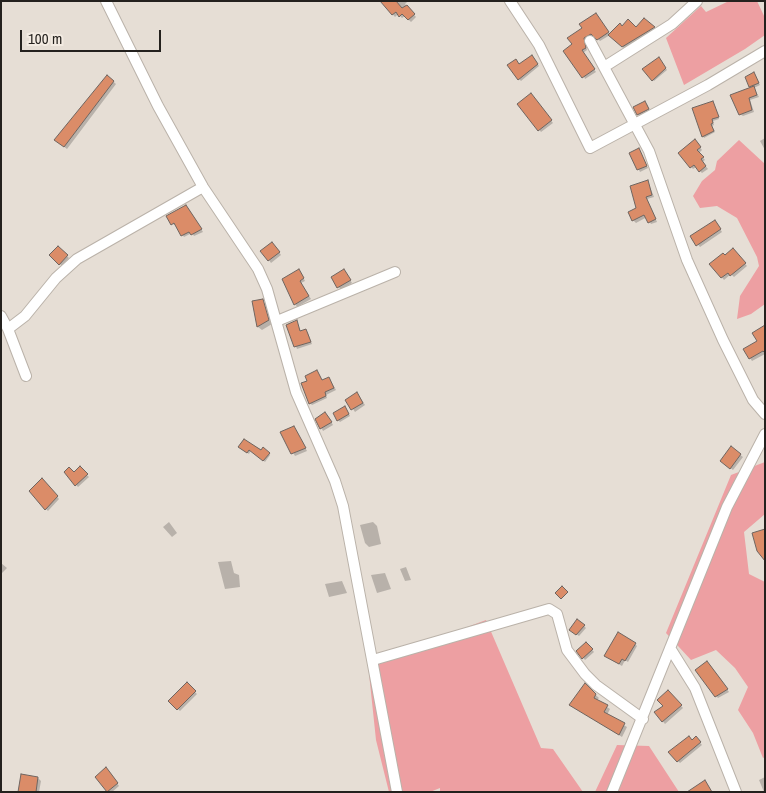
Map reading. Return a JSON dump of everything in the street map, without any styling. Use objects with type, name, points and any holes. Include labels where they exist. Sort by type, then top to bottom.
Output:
[{"type":"street","points":[[106,1],[158,106],[203,187],[258,269],[277,321],[296,392],[342,501],[397,792]]},
{"type":"street","points":[[510,1],[539,45],[590,148],[765,51]]},
{"type":"street","points":[[604,67],[672,24],[697,1]]},
{"type":"street","points":[[590,41],[636,124],[649,152],[691,270],[746,388],[759,410],[765,414]]},
{"type":"street","points":[[8,329],[25,316],[56,278],[77,259],[203,187]]},
{"type":"street","points":[[277,321],[395,272]]},
{"type":"street","points":[[1,316],[26,376]]},
{"type":"street","points":[[612,792],[727,507],[765,434]]},
{"type":"street","points":[[372,660],[549,609],[557,614],[567,650],[585,674],[596,685],[643,718]]},
{"type":"street","points":[[670,648],[695,688],[736,792]]},
{"type":"shaded area","points":[[729,1],[757,1],[765,18],[765,35],[684,85],[666,38],[701,6],[706,12]]},
{"type":"shaded area","points":[[739,140],[765,164],[765,304],[751,314],[737,319],[740,296],[759,266],[757,257],[737,218],[717,206],[700,208],[693,196],[702,181],[715,170],[717,161]]},
{"type":"shaded area","points":[[765,462],[765,514],[744,532],[749,574],[765,582],[765,757],[763,758],[753,733],[738,710],[748,687],[735,668],[716,650],[691,660],[666,633],[731,475]]},
{"type":"shaded area","points":[[486,620],[541,748],[553,749],[583,792],[440,792],[440,788],[430,792],[389,792],[376,740],[368,664]]},
{"type":"shaded area","points":[[617,745],[649,746],[679,792],[595,792]]},
{"type":"building","points":[[380,1],[396,1],[402,8],[407,5],[415,14],[408,20],[402,14],[399,17],[396,12],[392,15]]},
{"type":"building","points":[[596,13],[609,32],[597,40],[591,34],[584,38],[586,48],[582,50],[595,69],[582,78],[563,51],[572,44],[567,38],[582,28],[579,24]]},
{"type":"building","points":[[644,18],[655,27],[622,47],[608,35],[620,23],[622,26],[628,19],[636,27]]},
{"type":"building","points":[[532,55],[538,64],[518,80],[507,65],[516,59],[519,64]]},
{"type":"building","points":[[659,57],[666,68],[652,81],[642,69]]},
{"type":"building","points":[[754,72],[759,83],[749,87],[745,77]]},
{"type":"building","points":[[107,75],[114,81],[64,147],[54,140]]},
{"type":"building","points":[[754,86],[757,95],[749,98],[752,110],[739,115],[730,95]]},
{"type":"building","points":[[531,93],[552,120],[538,131],[517,104]]},
{"type":"building","points":[[645,101],[649,109],[637,115],[633,107]]},
{"type":"building","points":[[713,101],[719,117],[712,119],[713,123],[711,124],[714,131],[702,137],[692,108]]},
{"type":"building","points":[[695,139],[701,147],[697,150],[704,157],[701,159],[706,166],[699,172],[694,165],[690,168],[678,153]]},
{"type":"building","points":[[639,148],[647,166],[637,170],[629,153]]},
{"type":"building","points":[[648,180],[652,195],[646,197],[656,219],[648,223],[644,215],[632,221],[628,212],[636,208],[630,186]]},
{"type":"building","points":[[186,205],[202,229],[191,235],[189,232],[181,236],[174,223],[171,225],[166,216]]},
{"type":"building","points":[[715,220],[721,229],[696,246],[690,236]]},
{"type":"building","points":[[272,242],[280,252],[268,261],[260,251]]},
{"type":"building","points":[[58,246],[68,255],[59,265],[49,255]]},
{"type":"building","points":[[733,248],[746,263],[730,276],[728,273],[721,278],[709,264]]},
{"type":"building","points":[[299,269],[304,278],[300,281],[309,296],[294,305],[282,279]]},
{"type":"building","points":[[344,269],[351,280],[337,288],[331,277]]},
{"type":"building","points":[[263,299],[269,320],[257,327],[252,301]]},
{"type":"building","points":[[297,320],[300,331],[306,329],[311,342],[294,347],[286,325]]},
{"type":"building","points":[[765,325],[765,353],[763,351],[749,359],[743,349],[757,341],[752,333]]},
{"type":"building","points":[[317,370],[322,380],[329,377],[334,388],[325,392],[326,396],[309,404],[301,383],[307,381],[305,376]]},
{"type":"building","points":[[357,392],[363,403],[351,410],[345,400]]},
{"type":"building","points":[[345,406],[349,414],[337,421],[333,413]]},
{"type":"building","points":[[325,412],[332,422],[320,429],[315,419]]},
{"type":"building","points":[[294,426],[306,448],[291,454],[280,432]]},
{"type":"building","points":[[244,439],[261,450],[263,447],[270,453],[263,461],[249,450],[247,453],[238,447]]},
{"type":"building","points":[[731,446],[741,454],[730,469],[720,461]]},
{"type":"building","points":[[80,466],[88,474],[75,486],[64,472],[69,467],[74,472]]},
{"type":"building","points":[[42,478],[58,496],[45,510],[29,491]]},
{"type":"building","points":[[765,529],[765,561],[757,551],[752,533]]},
{"type":"building","points":[[562,586],[568,592],[561,599],[555,593]]},
{"type":"building","points":[[577,619],[585,625],[576,635],[569,630]]},
{"type":"building","points":[[618,632],[636,643],[625,661],[622,659],[619,664],[604,656]]},
{"type":"building","points":[[586,642],[593,649],[582,659],[576,651]]},
{"type":"building","points":[[707,661],[728,689],[715,697],[695,670]]},
{"type":"building","points":[[187,682],[196,691],[177,710],[168,701]]},
{"type":"building","points":[[585,683],[596,694],[594,698],[608,705],[604,712],[625,723],[619,735],[569,705]]},
{"type":"building","points":[[668,690],[682,705],[662,722],[654,712],[663,706],[657,700]]},
{"type":"building","points":[[689,736],[692,740],[696,736],[701,742],[677,762],[668,752]]},
{"type":"building","points":[[106,767],[118,783],[107,792],[95,777]]},
{"type":"building","points":[[21,774],[38,777],[36,792],[18,792]]},
{"type":"building","points":[[705,780],[712,792],[687,792]]}]
